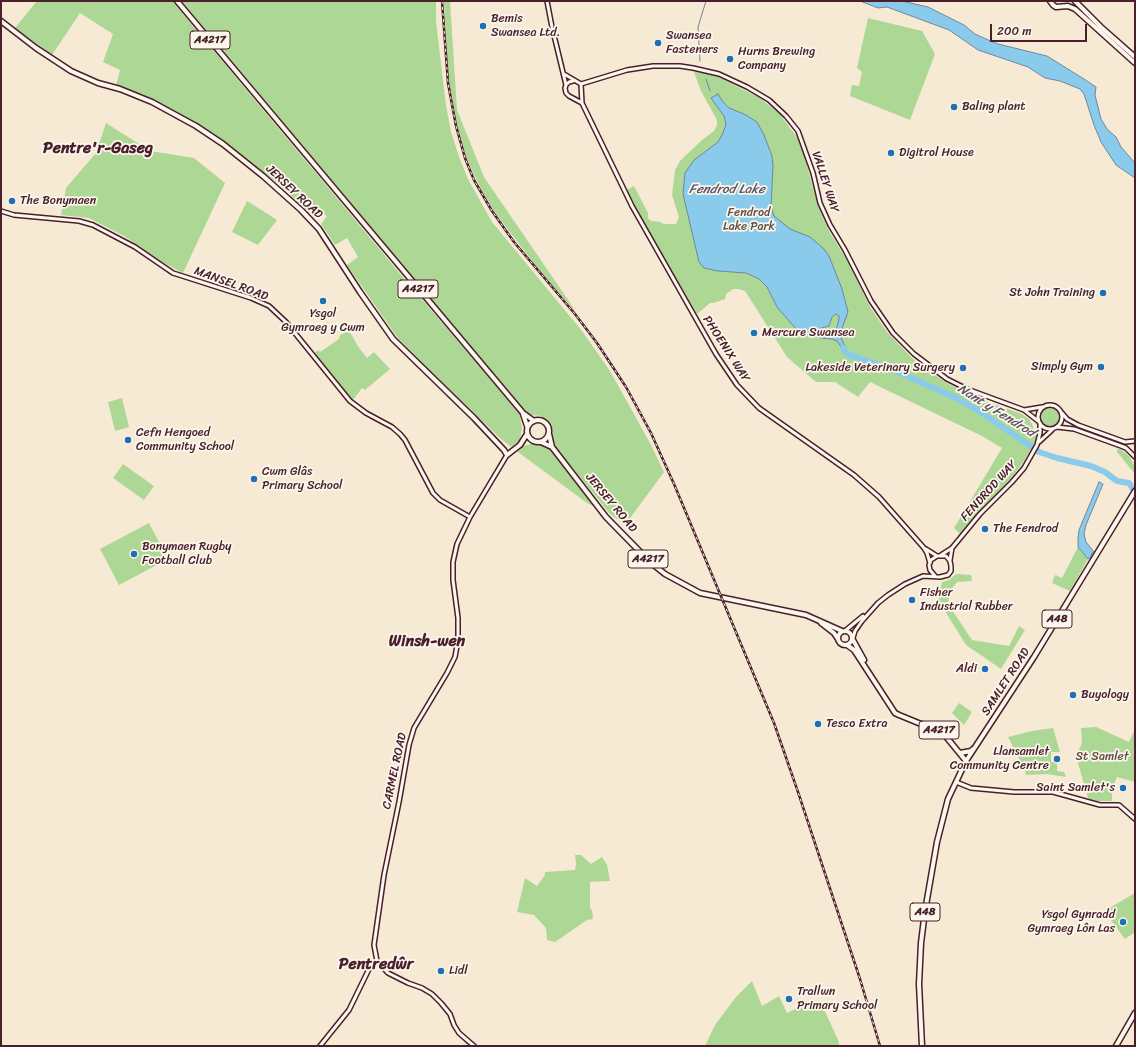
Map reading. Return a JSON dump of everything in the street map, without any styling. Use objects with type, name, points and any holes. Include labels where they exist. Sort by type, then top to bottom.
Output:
[{"type":"main road","name":"A4217","points":[[177,1],[522,413],[534,421]]},
{"type":"main road","points":[[1050,1],[1052,5],[1056,7],[1068,6],[1075,9],[1135,63]]},
{"type":"main road","points":[[1063,7],[1068,1]]},
{"type":"main road","points":[[1075,1],[1101,27],[1135,56]]},
{"type":"main road","name":"JERSEY ROAD","points":[[1,21],[36,48],[71,71],[98,83],[120,89],[152,102],[196,126],[223,144],[263,176],[301,210],[319,230],[360,292],[393,338],[458,402],[507,455]]},
{"type":"main road","name":"A4217","points":[[522,413],[527,426]]},
{"type":"main road","points":[[541,420],[546,424],[549,434],[547,438],[541,442],[534,442],[528,437],[527,426],[534,421],[541,420]]},
{"type":"main road","name":"CARMEL ROAD","points":[[520,446],[527,434]]},
{"type":"main road","name":"JERSEY ROAD","points":[[549,434],[552,447],[605,515],[634,546],[665,574],[700,592],[794,612]]},
{"type":"main road","name":"CARMEL ROAD","points":[[507,455],[520,446],[534,442]]},
{"type":"main road","name":"JERSEY ROAD","points":[[541,442],[552,447]]},
{"type":"main road","name":"SAMLET ROAD","points":[[966,761],[1034,657],[1135,491]]},
{"type":"main road","name":"A4217","points":[[794,612],[815,618],[844,631]]},
{"type":"main road","name":"A4217","points":[[794,612],[822,623],[834,633],[838,639]]},
{"type":"main road","points":[[844,631],[852,633],[853,639],[851,643],[847,645],[841,644],[838,639],[839,634],[844,631]]},
{"type":"main road","name":"A4217","points":[[853,639],[867,667]]},
{"type":"main road","name":"A4217","points":[[847,645],[854,650],[867,667],[896,713],[939,730],[946,736],[966,761]]},
{"type":"main road","points":[[960,753],[971,751],[976,746]]},
{"type":"main road","name":"A48","points":[[922,1046],[920,978],[923,926],[940,826],[948,799],[966,761]]},
{"type":"main road","points":[[1116,1046],[1135,1013]]},
{"type":"street","points":[[547,1],[564,74],[566,93],[582,103]]},
{"type":"street","name":"VALLEY WAY","points":[[581,84],[627,70],[653,66],[680,66],[719,74],[769,100],[786,116],[798,132],[813,173],[820,203],[830,225],[845,250],[871,301],[893,333],[914,354],[947,379],[967,389],[1024,410],[1039,423]]},
{"type":"street","points":[[564,74],[581,84],[581,93],[576,97],[572,97]]},
{"type":"street","points":[[566,85],[574,80]]},
{"type":"street","name":"PHOENIX WAY","points":[[581,93],[582,103],[641,223],[716,354],[737,385],[759,408],[865,484],[888,505],[924,548],[930,563]]},
{"type":"street","name":"MANSEL ROAD","points":[[1,211],[14,215],[78,221],[93,225],[134,247],[173,273],[251,298],[269,306],[286,322],[350,401],[366,413],[392,427],[400,434],[405,440],[433,493],[440,500],[470,518]]},
{"type":"street","points":[[1024,410],[1050,404],[1054,405],[1058,407],[1067,419],[1078,425],[1125,442],[1135,441]]},
{"type":"street","points":[[1043,406],[1039,412],[1039,423],[1045,428],[1074,429],[1126,448],[1135,457]]},
{"type":"street","points":[[1056,428],[1062,419],[1062,413]]},
{"type":"street","name":"FENDROD WAY","points":[[1037,445],[1040,433],[1039,423]]},
{"type":"street","name":"FENDROD WAY","points":[[941,555],[952,548],[980,514],[1012,482],[1024,468],[1037,445],[1043,438],[1056,428]]},
{"type":"street","name":"CARMEL ROAD","points":[[377,961],[374,949],[376,927],[408,745],[414,728],[455,657],[458,640],[458,618],[453,580],[453,562],[457,544],[470,518],[507,455]]},
{"type":"street","name":"PHOENIX WAY","points":[[924,548],[937,556]]},
{"type":"street","points":[[853,639],[857,627],[870,611],[882,599],[896,589],[923,576],[943,577],[948,575],[951,568],[950,561],[952,548]]},
{"type":"street","points":[[923,576],[929,568],[932,558],[941,555],[946,556],[950,561]]},
{"type":"street","points":[[929,568],[931,573],[935,576]]},
{"type":"street","points":[[844,631],[870,611]]},
{"type":"street","points":[[956,782],[971,788],[1014,792],[1053,792],[1100,805],[1119,805],[1135,819]]},
{"type":"street","points":[[320,1046],[349,1010],[370,967],[377,961],[388,973],[432,994],[450,1014],[459,1033],[474,1046]]},
{"type":"green space","points":[[37,1],[172,1],[402,276],[519,413],[522,427],[520,440],[511,447],[500,438],[397,337],[347,265],[358,257],[347,238],[335,245],[321,224],[327,216],[322,213],[315,218],[281,186],[223,141],[175,111],[116,85],[120,70],[103,62],[113,34],[80,13],[52,55],[15,28]]},
{"type":"green space","points":[[182,1],[436,1],[436,22],[446,105],[451,132],[468,179],[492,222],[582,331],[610,371],[650,443],[664,472],[625,525],[610,514],[554,445],[549,423],[541,416],[529,414],[472,350]]},
{"type":"green space","points":[[444,1],[450,1],[457,110],[484,177],[577,313],[538,269],[494,211],[479,185],[466,157],[458,132],[448,75]]},
{"type":"green space","points":[[868,18],[922,31],[935,54],[910,120],[850,96],[852,85],[859,86],[862,72],[857,68]]},
{"type":"green space","name":"Fendrod Lake Park","points":[[694,72],[706,73],[718,77],[760,98],[780,114],[797,137],[803,151],[817,203],[829,231],[850,265],[870,307],[887,332],[915,361],[948,384],[982,400],[1022,414],[1029,419],[1032,424],[1036,436],[1035,442],[1022,464],[1007,484],[960,534],[954,528],[1002,448],[982,436],[870,382],[858,397],[835,382],[816,382],[787,357],[745,291],[733,289],[726,294],[725,299],[710,303],[697,314],[651,237],[627,190],[634,186],[648,213],[648,218],[651,221],[664,224],[676,224],[679,217],[672,195],[675,170],[680,161],[714,131],[717,125],[717,120],[701,91]]},
{"type":"green space","points":[[106,123],[150,151],[194,158],[225,183],[183,273],[162,262],[124,236],[89,218],[61,215],[66,188],[96,153]]},
{"type":"green space","points":[[247,201],[277,220],[258,245],[232,232]]},
{"type":"green space","points":[[346,325],[359,348],[367,358],[374,352],[390,369],[365,390],[362,388],[353,400],[345,393],[314,354],[318,350],[320,352],[339,339],[340,335],[346,332],[343,327]]},
{"type":"green space","points":[[122,398],[129,427],[115,431],[108,402]]},
{"type":"green space","points":[[1049,407],[1057,410],[1060,418],[1057,426],[1049,429],[1041,426],[1038,418],[1041,410]]},
{"type":"green space","points":[[531,444],[542,445],[552,450],[596,507],[587,503],[518,452],[523,446]]},
{"type":"green space","points":[[1117,449],[1122,450],[1130,457],[1135,467],[1135,474],[1117,452]]},
{"type":"green space","points":[[123,464],[154,486],[144,500],[113,478]]},
{"type":"green space","name":"Bonymaen Rugby Football Club","points":[[149,523],[168,559],[119,585],[100,549]]},
{"type":"green space","points":[[1078,547],[1088,559],[1070,591],[1052,583],[1055,575],[1062,578]]},
{"type":"green space","points":[[956,574],[971,575],[972,581],[957,582],[950,591],[948,604],[972,640],[1009,646],[1019,626],[1025,630],[1001,669],[966,645],[938,600],[942,582],[949,580]]},
{"type":"green space","points":[[959,703],[972,712],[964,725],[952,713]]},
{"type":"green space","name":"St Samlet","points":[[1096,727],[1129,742],[1135,729],[1135,782],[1117,777],[1112,789],[1112,801],[1093,801],[1088,798],[1076,756],[1082,743],[1081,728]]},
{"type":"green space","points":[[1053,728],[1060,752],[1051,752],[1051,762],[1057,762],[1057,771],[1064,772],[1066,777],[1047,774],[1026,775],[1025,770],[1008,737]]},
{"type":"green space","points":[[575,855],[581,855],[591,864],[602,857],[607,865],[610,881],[590,882],[590,908],[592,910],[593,919],[587,920],[555,942],[547,940],[546,928],[534,915],[517,912],[525,878],[537,886],[545,875],[545,872],[575,870]]},
{"type":"green space","name":"Ysgol Gynradd Gymraeg Lôn Las","points":[[1135,893],[1135,932],[1125,939],[1104,911]]},
{"type":"green space","points":[[752,981],[762,1006],[779,996],[787,1013],[804,1005],[807,1011],[821,1003],[839,1042],[839,1046],[705,1046],[715,1025],[736,997]]},
{"type":"water","points":[[860,1],[902,1],[928,7],[964,25],[975,34],[998,44],[1047,56],[1084,79],[1096,87],[1095,95],[1101,119],[1107,129],[1116,137],[1121,147],[1135,163],[1135,178],[1116,165],[1101,142],[1084,94],[1080,89],[1060,81],[1045,78],[1028,67],[978,50],[949,30],[887,7],[878,8]]},
{"type":"water","name":"Fendrod Lake","points":[[718,94],[729,108],[744,114],[757,122],[772,156],[771,206],[774,216],[790,229],[810,237],[823,248],[829,256],[842,289],[848,312],[841,331],[841,338],[845,346],[843,348],[837,341],[832,339],[808,335],[797,330],[777,307],[767,287],[759,279],[746,273],[718,271],[704,268],[699,262],[683,194],[685,173],[694,160],[718,142],[726,124],[724,116],[711,98]],"holes":[[[836,314],[839,316],[836,331],[830,330],[825,333],[820,333],[818,329],[829,326],[832,317]]]},
{"type":"water","points":[[1099,482],[1103,484],[1086,525],[1084,534],[1086,542],[1094,552],[1088,559],[1078,547],[1079,530]]},
{"type":"waterway","name":"Nant y Fendrod","points":[[700,61],[698,27],[706,1]]},
{"type":"waterway","name":"Nant y Fendrod","points":[[706,79],[710,91]]},
{"type":"waterway","name":"Nant y Fendrod","points":[[843,348],[847,354],[896,371],[956,398],[982,413],[1039,452],[1091,466],[1105,472],[1117,481],[1129,483],[1135,492]]},
{"type":"waterway","name":"Nant y Fendrod","points":[[868,362],[869,368]]},
{"type":"railway","points":[[442,1],[448,83],[456,126],[465,158],[474,180],[492,211],[514,242],[575,314],[597,343],[626,387],[651,433],[674,484],[774,723],[860,979],[880,1046]]},
{"type":"place","name":"Bemis Swansea Ltd.","points":[[483,26]]},
{"type":"place","name":"Swansea Fasteners","points":[[658,43]]},
{"type":"place","name":"Hurns Brewing Company","points":[[730,59]]},
{"type":"place","name":"Baling plant","points":[[954,107]]},
{"type":"place","name":"Digitrol House","points":[[891,153]]},
{"type":"place","name":"The Bonymaen","points":[[12,201]]},
{"type":"place","name":"St John Training","points":[[1103,293]]},
{"type":"place","name":"Ysgol Gymraeg y Cwm","points":[[323,301]]},
{"type":"place","name":"Mercure Swansea","points":[[754,333]]},
{"type":"place","name":"Simply Gym","points":[[1101,367]]},
{"type":"place","name":"Lakeside Veterinary Surgery","points":[[963,368]]},
{"type":"place","name":"Cefn Hengoed Community School","points":[[128,440]]},
{"type":"place","name":"Cwm Glâs Primary School","points":[[254,479]]},
{"type":"place","name":"The Fendrod","points":[[985,529]]},
{"type":"place","name":"Bonymaen Rugby Football Club","points":[[134,554]]},
{"type":"place","name":"Fisher Industrial Rubber","points":[[912,600]]},
{"type":"place","name":"Aldi","points":[[985,669]]},
{"type":"place","name":"Buyology","points":[[1073,695]]},
{"type":"place","name":"Tesco Extra","points":[[818,724]]},
{"type":"place","name":"Llansamlet Community Centre","points":[[1057,759]]},
{"type":"place","name":"Saint Samlet's","points":[[1123,788]]},
{"type":"place","name":"Ysgol Gynradd Gymraeg Lôn Las","points":[[1123,922]]},
{"type":"place","name":"Lidl","points":[[441,971]]},
{"type":"place","name":"Trallwn Primary School","points":[[789,999]]},
{"type":"district","name":"Pentre'r-Gaseg","points":[[98,149]]},
{"type":"district","name":"Winsh-wen","points":[[427,642]]},
{"type":"district","name":"Pentredŵr","points":[[376,965]]}]
